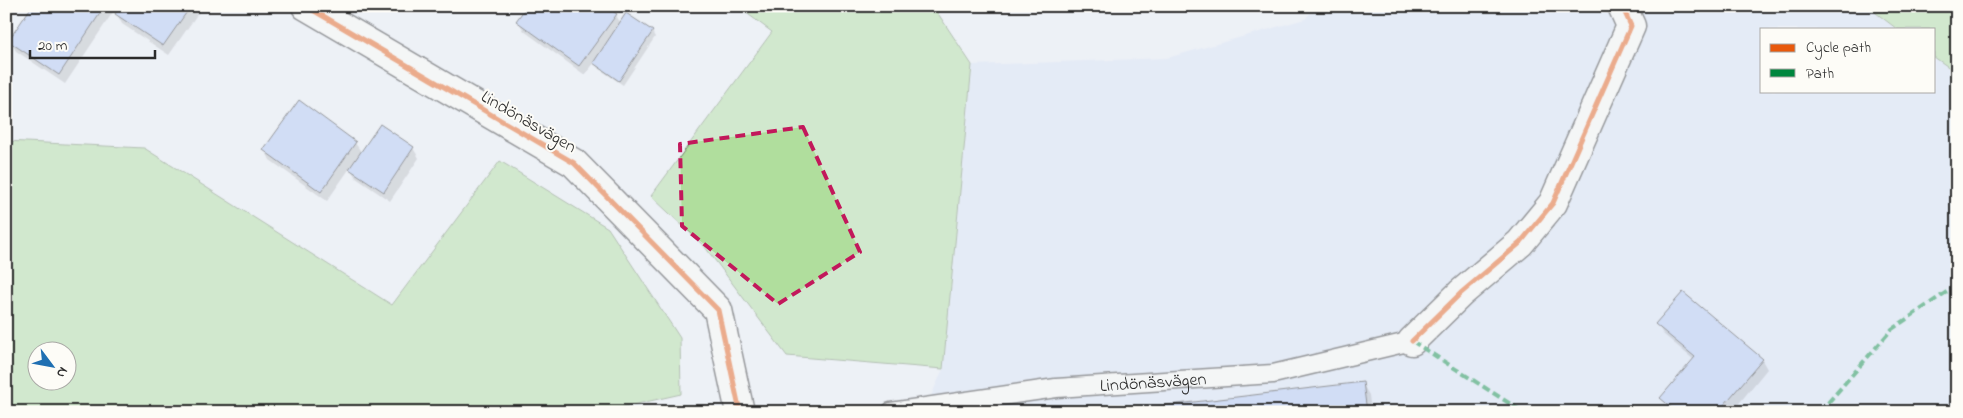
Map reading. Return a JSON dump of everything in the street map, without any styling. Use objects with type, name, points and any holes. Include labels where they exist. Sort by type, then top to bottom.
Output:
[{"type":"street","name":"Lindönäsvägen","points":[[306,6],[574,163],[718,310],[740,412]]},
{"type":"street","points":[[1412,341],[1461,293],[1520,243],[1553,203],[1631,26],[1622,6]]},
{"type":"lane","name":"Lindönäsvägen","points":[[891,412],[1056,388],[1273,374],[1412,341]]},
{"type":"highlighted area","points":[[803,127],[860,252],[778,304],[682,226],[680,144]]},
{"type":"shaded area","points":[[1317,6],[1867,6],[1896,28],[1760,28],[1760,92],[1936,92],[1936,58],[1957,73],[1957,412],[924,412],[943,369],[972,65],[1167,58],[1305,19]]},
{"type":"green space","points":[[737,6],[933,6],[972,65],[943,369],[787,356],[705,247],[651,196],[772,32]]},
{"type":"green space","points":[[1867,6],[1957,6],[1957,73],[1936,58],[1936,28],[1896,28]]},
{"type":"green space","points":[[6,141],[144,148],[392,305],[500,161],[608,228],[680,338],[681,394],[601,412],[6,412]]},
{"type":"building","points":[[32,6],[105,6],[59,75],[8,41]]},
{"type":"building","points":[[120,6],[191,6],[163,46],[115,14]]},
{"type":"building","points":[[527,6],[605,6],[617,14],[579,66],[516,21]]},
{"type":"building","points":[[626,13],[653,31],[619,81],[593,63]]},
{"type":"building","points":[[299,100],[356,142],[321,192],[263,150]]},
{"type":"building","points":[[380,124],[414,147],[384,192],[349,169]]},
{"type":"building","points":[[1683,292],[1763,359],[1718,412],[1677,412],[1660,398],[1695,357],[1655,324]]},
{"type":"building","points":[[1363,382],[1367,412],[1110,412]]},
{"type":"marked path","points":[[1820,412],[1892,329],[1957,285]]},
{"type":"marked path","points":[[1412,341],[1523,412]]},
{"type":"cycle path","points":[[306,6],[574,163],[718,310],[740,412]]},
{"type":"cycle path","points":[[1412,341],[1461,293],[1520,243],[1553,203],[1631,26],[1622,6]]}]
